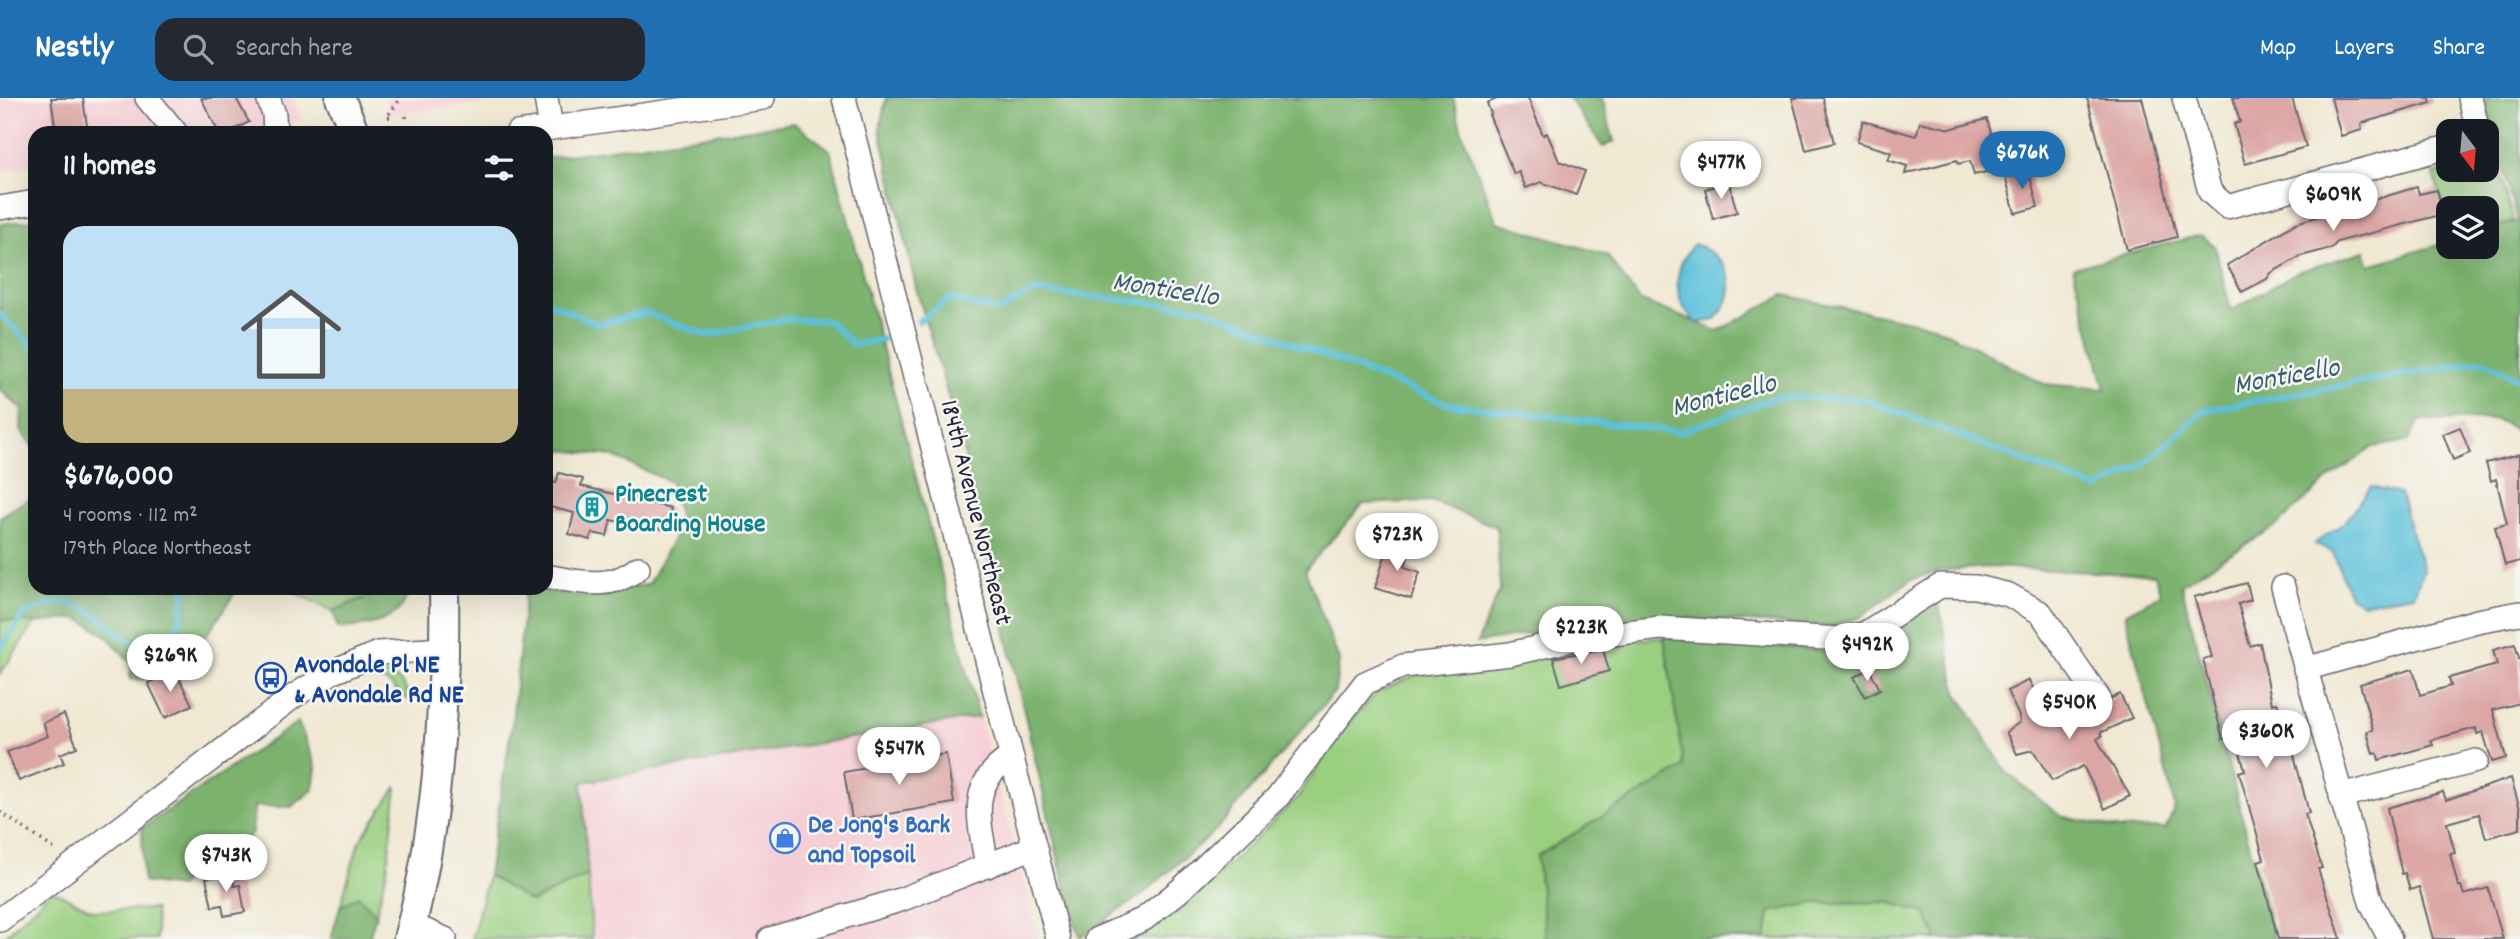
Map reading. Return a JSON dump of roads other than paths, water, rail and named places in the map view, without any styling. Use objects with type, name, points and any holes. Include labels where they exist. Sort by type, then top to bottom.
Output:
[{"type":"main road","points":[[340,98],[352,126]]},
{"type":"main road","points":[[410,932],[434,804],[445,649],[444,595]]},
{"type":"street","points":[[147,98],[170,126]]},
{"type":"street","points":[[546,98],[551,126]]},
{"type":"street","points":[[553,128],[763,98]]},
{"type":"street","name":"184th Avenue Northeast","points":[[844,98],[1058,939]]},
{"type":"street","points":[[2184,98],[2210,192],[2227,207],[2436,149]]},
{"type":"street","points":[[2470,98],[2475,119]]},
{"type":"street","points":[[273,100],[275,126]]},
{"type":"street","points":[[0,208],[28,203]]},
{"type":"street","points":[[553,577],[588,583],[624,580],[638,568]]},
{"type":"street","points":[[1097,939],[1144,919],[1179,891],[1276,799],[1317,741],[1365,683],[1403,666],[1510,654],[1574,639],[1660,628],[1841,639],[1864,634],[1940,586],[1976,587],[2009,595],[2042,612],[2098,697]]},
{"type":"street","points":[[2283,587],[2371,902],[2390,939]]},
{"type":"street","points":[[2305,668],[2477,621],[2520,613]]},
{"type":"street","points":[[0,920],[294,696],[331,673],[378,653],[445,649]]},
{"type":"street","points":[[987,866],[979,799],[984,782],[997,766],[1011,758]]},
{"type":"street","points":[[2340,796],[2476,761]]},
{"type":"street","points":[[770,939],[900,900],[1034,848]]},
{"type":"street","points":[[410,932],[445,939]]},
{"type":"water","points":[[1694,244],[1717,257],[1724,266],[1730,286],[1728,297],[1715,320],[1696,323],[1682,305],[1678,284],[1682,263]]},
{"type":"water","points":[[2371,487],[2400,494],[2423,570],[2414,595],[2362,603],[2350,596],[2333,552],[2314,544],[2345,522]]},
{"type":"waterway","name":"Monticello","points":[[919,321],[950,299],[1000,311],[1033,291],[1203,308],[1448,404],[1680,432],[1778,397],[1867,400],[2098,489],[2144,464],[2204,410],[2482,361],[2520,380]]},
{"type":"waterway","name":"Monticello","points":[[553,304],[597,324],[646,313],[706,335],[786,319],[828,321],[854,345],[883,339]]},
{"type":"waterway","points":[[0,314],[28,342]]},
{"type":"waterway","points":[[0,649],[25,614],[49,604],[70,603],[88,609],[132,643],[149,649],[167,644],[180,621],[184,595]]},
{"type":"place","name":"Pinecrest Boarding House","points":[[592,507]]},
{"type":"place","name":"Avondale Pl NE & Avondale Rd NE","points":[[271,678]]},
{"type":"place","name":"De Jong's Bark and Topsoil","points":[[785,838]]}]
